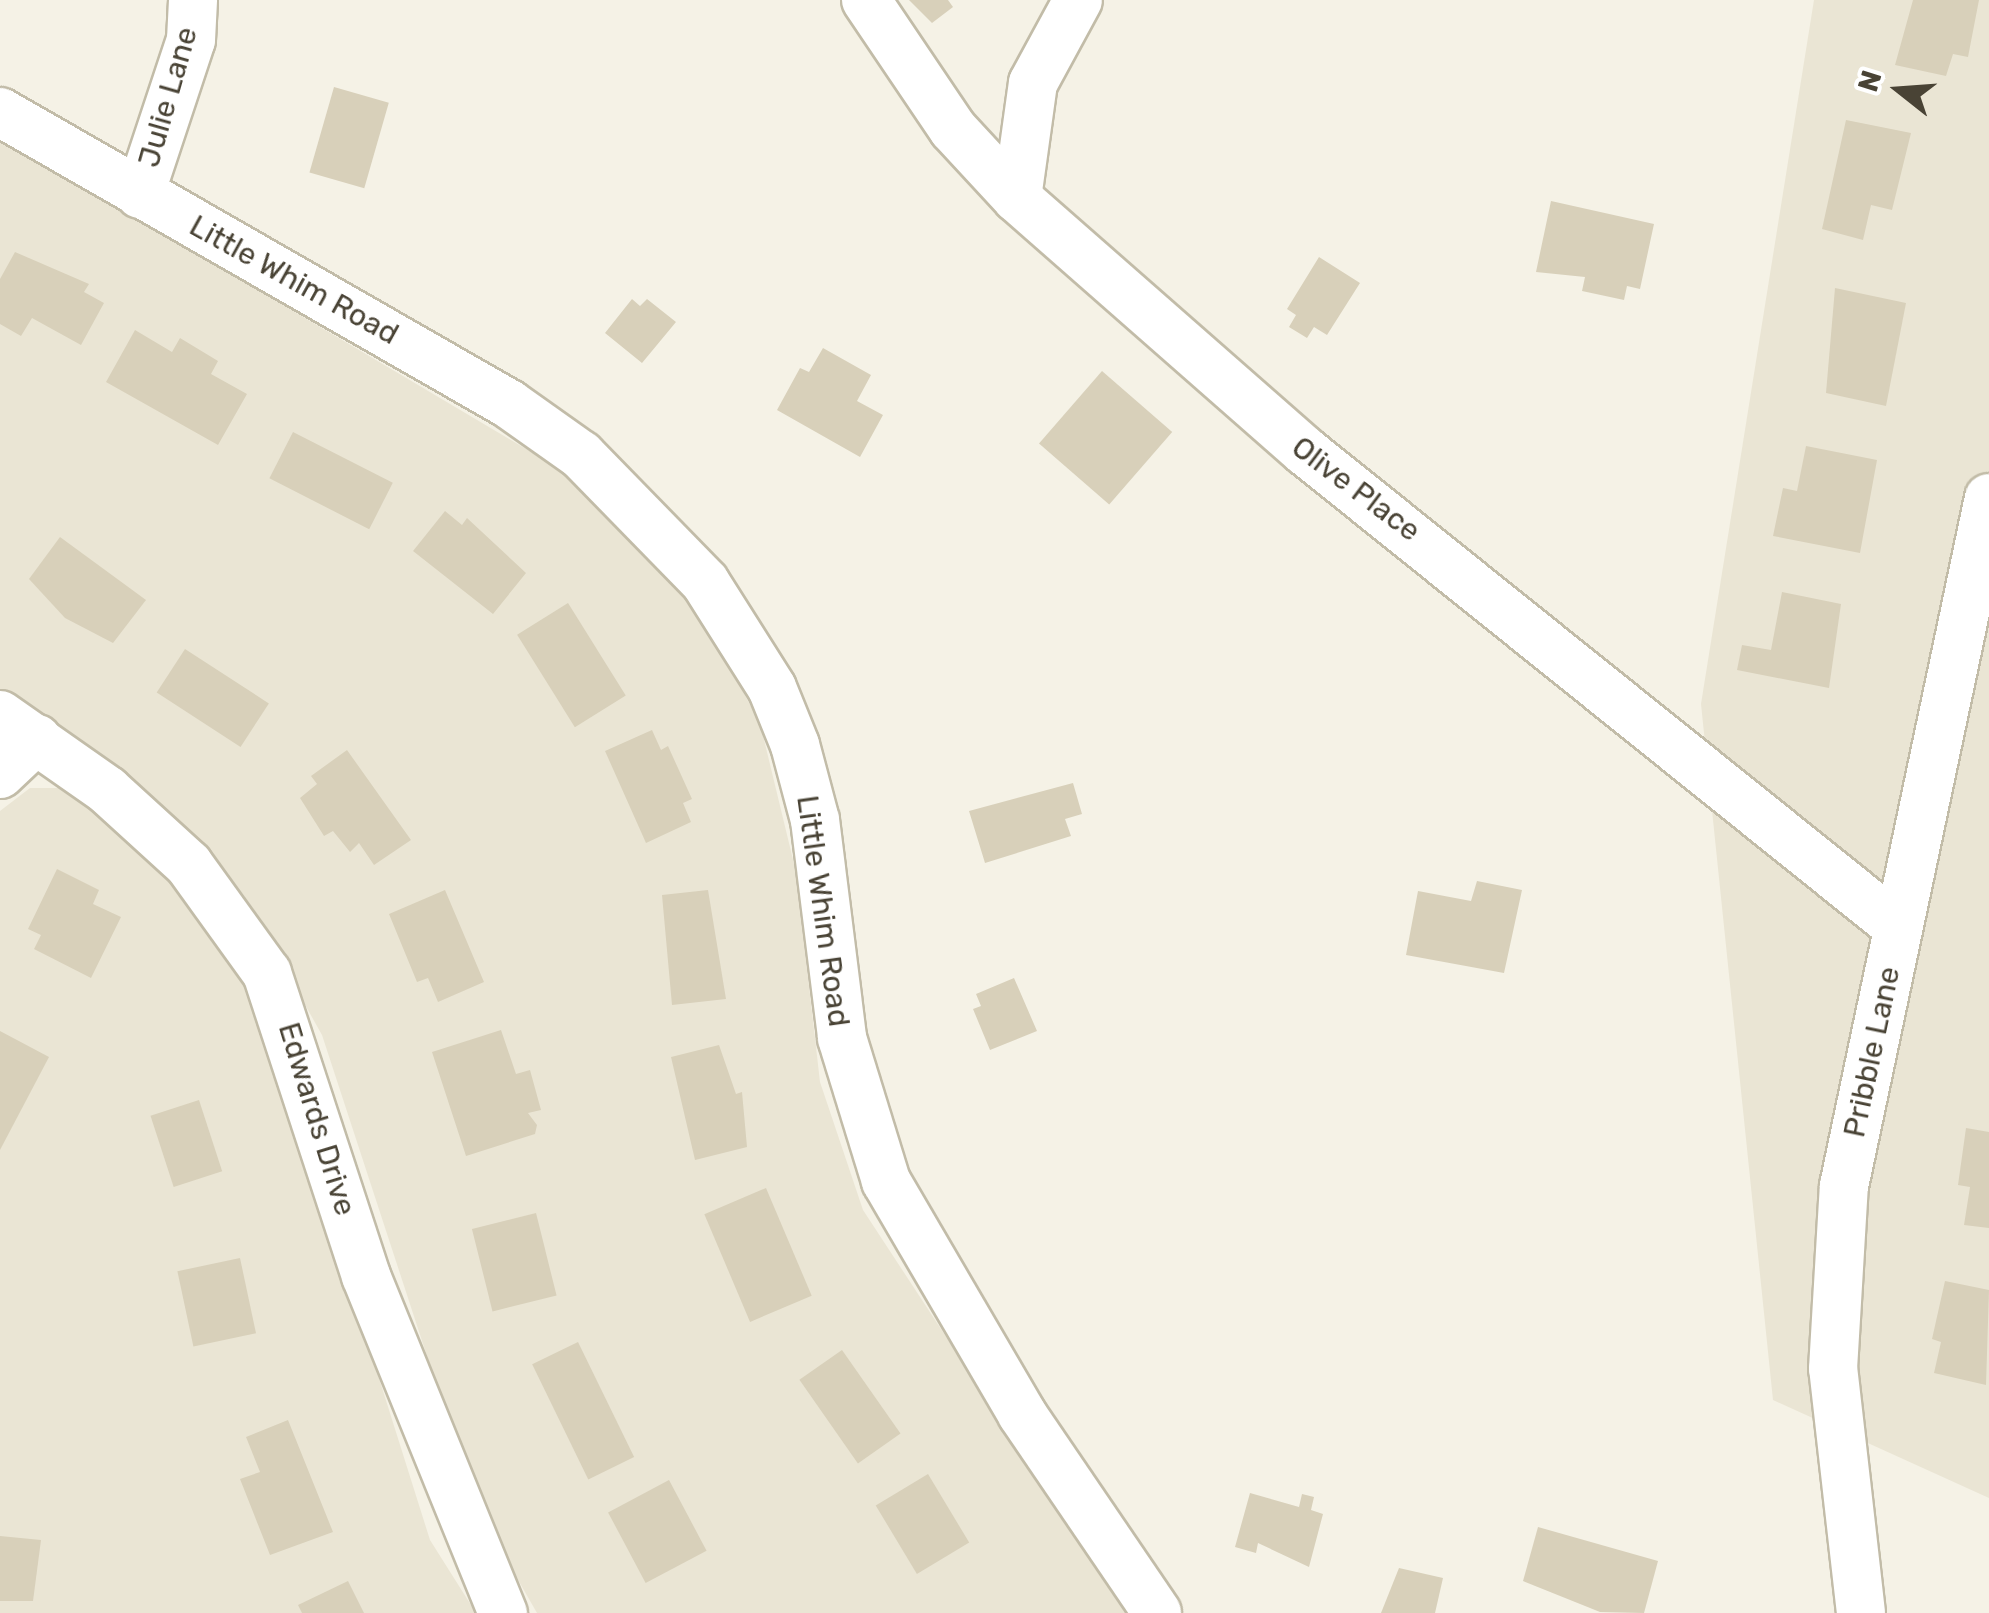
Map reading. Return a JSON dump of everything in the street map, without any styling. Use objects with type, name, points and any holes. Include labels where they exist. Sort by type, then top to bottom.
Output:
[{"type":"street","name":"Julie Lane","points":[[140,194],[191,40],[193,0]]},
{"type":"street","name":"Olive Place","points":[[866,0],[953,129],[1017,198],[1305,451],[1898,926]]},
{"type":"street","points":[[1017,198],[1033,82],[1078,0]]},
{"type":"street","name":"Little Whim Road","points":[[0,112],[509,404],[581,454],[706,582],[772,688],[795,745],[815,820],[842,1038],[886,1180],[1022,1414],[1158,1613]]},
{"type":"street","name":"Pribble Lane","points":[[1861,1613],[1833,1369],[1834,1277],[1844,1186],[1989,498]]},
{"type":"street","points":[[0,774],[18,727]]},
{"type":"street","name":"Edwards Drive","points":[[18,727],[189,866],[266,973],[366,1276],[504,1613]]},
{"type":"shaded area","points":[[1814,0],[1989,0],[1989,1498],[1773,1400],[1701,704]]},
{"type":"shaded area","points":[[0,137],[580,481],[690,594],[760,723],[796,872],[820,1082],[863,1210],[1127,1613],[537,1613],[476,1506],[322,1035],[243,894],[98,766],[0,698]]},
{"type":"shaded area","points":[[30,788],[68,788],[195,893],[262,1007],[430,1540],[476,1613],[0,1613],[0,811]]},
{"type":"building","points":[[909,0],[948,0],[953,7],[932,23]]},
{"type":"building","points":[[1913,0],[1979,0],[1968,57],[1953,54],[1946,76],[1895,65]]},
{"type":"building","points":[[334,87],[389,103],[364,188],[309,173]]},
{"type":"building","points":[[1846,120],[1911,133],[1892,210],[1871,205],[1863,240],[1822,229]]},
{"type":"building","points":[[1551,201],[1654,224],[1640,289],[1627,286],[1624,300],[1582,291],[1585,277],[1536,272]]},
{"type":"building","points":[[15,252],[89,284],[84,292],[104,303],[81,345],[32,318],[21,336],[0,324],[0,279]]},
{"type":"building","points":[[1319,257],[1360,283],[1327,335],[1314,327],[1307,338],[1289,327],[1296,315],[1287,309]]},
{"type":"building","points":[[1835,288],[1906,303],[1886,406],[1826,393]]},
{"type":"building","points":[[632,299],[640,306],[647,299],[676,322],[642,363],[605,333]]},
{"type":"building","points":[[135,330],[172,352],[180,338],[218,361],[211,374],[247,394],[218,445],[106,382]]},
{"type":"building","points":[[823,348],[871,375],[857,401],[883,415],[860,457],[777,410],[800,368],[809,372]]},
{"type":"building","points":[[1102,371],[1172,432],[1109,504],[1039,443]]},
{"type":"building","points":[[293,432],[393,483],[369,529],[269,478]]},
{"type":"building","points":[[1806,446],[1877,460],[1860,553],[1773,536],[1783,488],[1797,491]]},
{"type":"building","points":[[445,511],[462,525],[467,518],[526,573],[493,614],[413,551]]},
{"type":"building","points":[[60,537],[146,600],[113,643],[65,618],[29,579]]},
{"type":"building","points":[[1782,592],[1841,604],[1829,688],[1737,670],[1742,645],[1771,650]]},
{"type":"building","points":[[568,603],[626,695],[575,727],[517,635]]},
{"type":"building","points":[[185,649],[269,703],[241,747],[157,693]]},
{"type":"building","points":[[652,730],[661,750],[668,746],[692,799],[683,803],[691,822],[646,843],[605,751]]},
{"type":"building","points":[[347,750],[411,840],[374,865],[359,843],[350,852],[333,831],[324,836],[300,798],[317,784],[311,776]]},
{"type":"building","points":[[1073,783],[1082,814],[1065,819],[1071,836],[985,863],[969,811]]},
{"type":"building","points":[[57,869],[99,890],[93,904],[121,917],[91,978],[34,949],[41,935],[28,929]]},
{"type":"building","points":[[1477,881],[1522,890],[1504,973],[1406,955],[1418,891],[1471,901]]},
{"type":"building","points":[[445,890],[484,982],[438,1002],[428,978],[417,982],[389,914]]},
{"type":"building","points":[[708,890],[726,999],[672,1005],[662,895]]},
{"type":"building","points":[[1014,978],[1037,1031],[990,1050],[973,1009],[981,1006],[976,994]]},
{"type":"building","points":[[501,1030],[516,1074],[530,1070],[541,1110],[528,1113],[537,1125],[535,1134],[466,1156],[432,1052]]},
{"type":"building","points":[[0,1031],[49,1057],[0,1150]]},
{"type":"building","points":[[719,1045],[736,1094],[742,1092],[747,1147],[695,1160],[671,1057]]},
{"type":"building","points":[[199,1100],[222,1171],[174,1187],[150,1116]]},
{"type":"building","points":[[1966,1128],[1989,1132],[1989,1228],[1964,1225],[1970,1187],[1958,1185]]},
{"type":"building","points":[[766,1188],[812,1296],[750,1322],[704,1214]]},
{"type":"building","points":[[536,1213],[557,1295],[493,1311],[472,1229]]},
{"type":"building","points":[[240,1258],[256,1333],[193,1347],[177,1271]]},
{"type":"building","points":[[1945,1281],[1989,1290],[1986,1385],[1934,1373],[1941,1342],[1932,1339]]},
{"type":"building","points":[[578,1342],[634,1457],[588,1479],[532,1364]]},
{"type":"building","points":[[842,1350],[901,1434],[858,1463],[799,1380]]},
{"type":"building","points":[[288,1420],[333,1532],[270,1555],[240,1479],[260,1472],[246,1437]]},
{"type":"building","points":[[928,1474],[969,1543],[917,1574],[876,1505]]},
{"type":"building","points":[[669,1480],[707,1551],[646,1583],[608,1512]]},
{"type":"building","points":[[1250,1493],[1299,1507],[1302,1494],[1314,1497],[1311,1510],[1323,1514],[1309,1567],[1258,1543],[1256,1553],[1235,1547]]},
{"type":"building","points":[[1538,1527],[1658,1561],[1644,1613],[1600,1612],[1523,1581]]},
{"type":"building","points":[[0,1536],[41,1540],[33,1601],[0,1601]]},
{"type":"building","points":[[1399,1568],[1443,1578],[1435,1613],[1381,1613]]},
{"type":"building","points":[[348,1581],[364,1613],[302,1613],[298,1605]]}]
